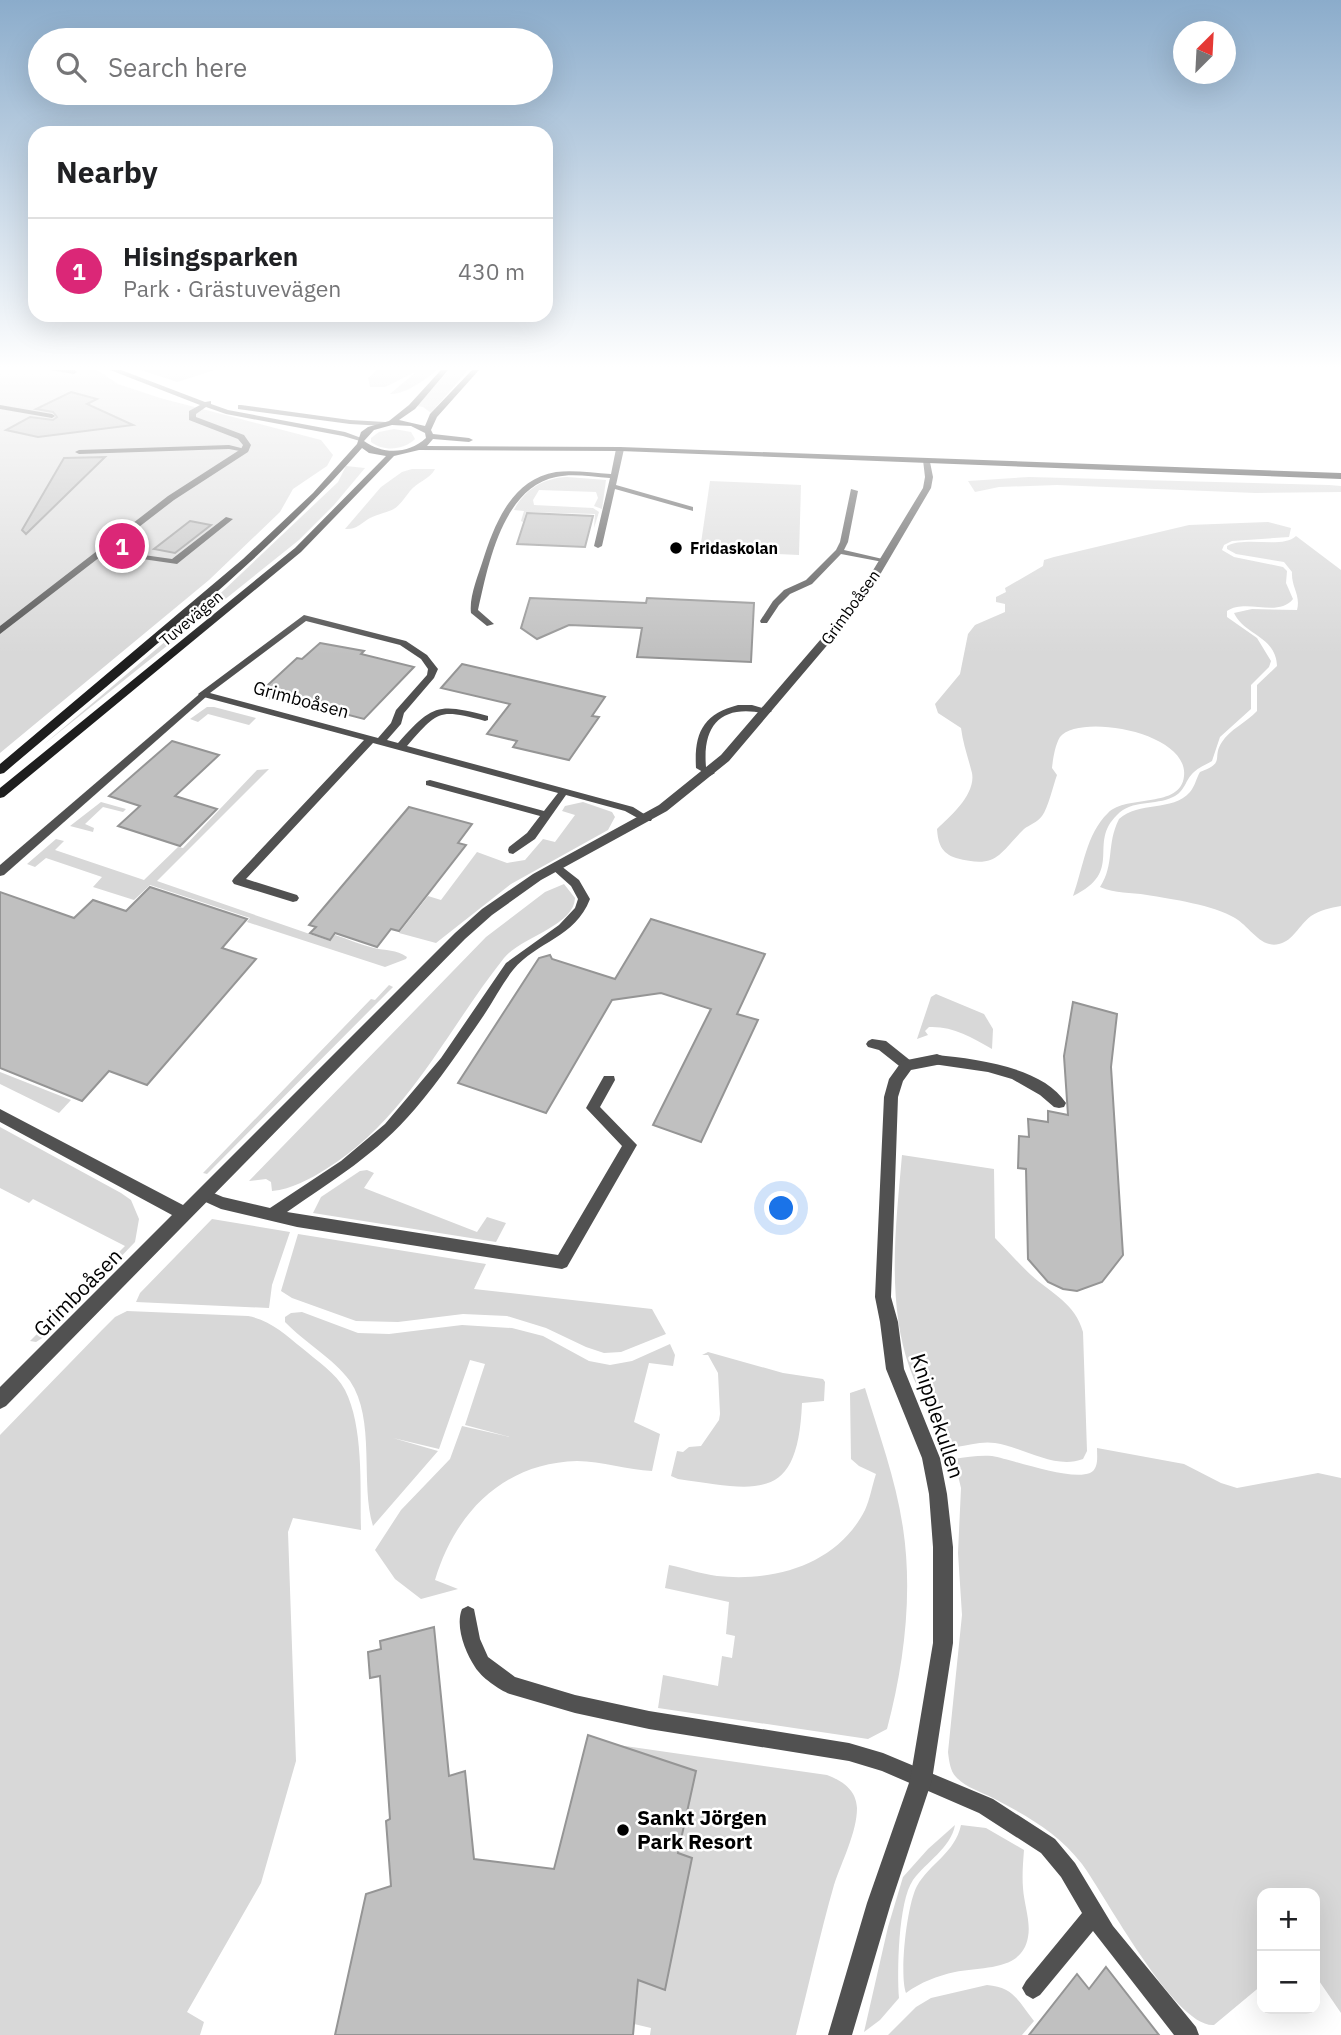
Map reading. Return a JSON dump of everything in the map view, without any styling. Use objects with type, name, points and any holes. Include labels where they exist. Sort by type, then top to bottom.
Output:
[{"type":"main road","name":"Tuvevägen","points":[[0,770],[246,561],[316,495],[342,465]]},
{"type":"main road","name":"Tuvevägen","points":[[0,794],[298,550],[381,465]]},
{"type":"main road","points":[[1014,465],[1341,476]]},
{"type":"street","points":[[0,631],[171,498],[222,465]]},
{"type":"street","name":"Grimboåsen","points":[[0,1400],[460,936],[487,912],[556,866],[647,819],[710,772],[767,711],[836,627],[883,560],[927,488],[929,477],[927,465]]},
{"type":"street","points":[[0,872],[203,694]]},
{"type":"street","points":[[907,1065],[937,1060]]},
{"type":"street","name":"Knipplekullen","points":[[840,2035],[879,1903],[921,1780],[943,1643],[943,1547],[938,1494],[931,1458],[895,1369],[890,1322],[883,1297],[891,1097],[896,1079],[907,1065]]},
{"type":"street","points":[[0,1115],[185,1214]]},
{"type":"lane","points":[[598,546],[615,465]]},
{"type":"lane","points":[[490,624],[474,611],[475,602],[510,504],[526,487],[545,478],[567,474],[612,476]]},
{"type":"lane","points":[[610,487],[619,487],[690,509]]},
{"type":"lane","points":[[764,621],[787,592],[809,582],[839,551],[844,542],[854,491]]},
{"type":"lane","points":[[101,551],[174,562],[229,519]]},
{"type":"lane","points":[[839,551],[883,560]]},
{"type":"lane","points":[[203,694],[304,618],[403,643],[424,657],[433,669],[432,676],[398,712],[396,724],[376,740],[238,881],[293,898]]},
{"type":"lane","name":"Grimboåsen","points":[[203,694],[629,809],[647,819]]},
{"type":"lane","points":[[710,772],[701,768],[699,743],[703,731],[711,721],[722,713],[746,707],[767,711]]},
{"type":"lane","points":[[401,746],[431,715],[445,708],[485,718]]},
{"type":"lane","points":[[430,783],[547,815]]},
{"type":"lane","points":[[513,850],[526,841],[564,791]]},
{"type":"lane","points":[[273,1214],[371,1146],[415,1100],[510,966],[521,955],[575,919],[584,899],[575,883],[556,866]]},
{"type":"lane","points":[[872,1044],[889,1050],[907,1065]]},
{"type":"lane","points":[[937,1060],[984,1065],[1015,1074],[1038,1084],[1059,1103]]},
{"type":"lane","points":[[204,1195],[221,1203],[324,1226],[562,1262],[630,1145],[593,1108],[609,1080]]},
{"type":"lane","points":[[468,1615],[471,1640],[482,1663],[510,1685],[575,1704],[670,1724],[849,1752],[883,1762],[986,1807],[1048,1846],[1068,1870],[1094,1915],[1188,2035]]},
{"type":"lane","points":[[1033,1988],[1094,1915]]},
{"type":"shaded area","points":[[0,465],[328,465],[293,489],[280,512],[209,580],[0,753]]},
{"type":"shaded area","points":[[346,466],[365,468],[334,505],[299,540],[42,746],[206,607],[338,482]]},
{"type":"shaded area","points":[[435,469],[396,507],[356,527],[345,529],[381,487],[402,472]]},
{"type":"shaded area","points":[[567,477],[606,480],[602,509],[594,506],[598,498],[596,492],[539,490],[533,500],[534,505],[593,508],[599,512],[594,528],[595,514],[526,512],[523,522],[521,521],[524,511],[514,510],[524,496],[543,482]]},
{"type":"shaded area","points":[[1029,477],[1329,485],[1341,486],[1341,492],[1256,493],[1057,485],[999,487],[975,492],[968,481]]},
{"type":"shaded area","points":[[710,481],[801,485],[799,555],[700,550]]},
{"type":"shaded area","points":[[1268,522],[1291,528],[1289,537],[1232,541],[1224,545],[1222,550],[1234,557],[1283,567],[1287,571],[1286,583],[1293,599],[1279,607],[1243,606],[1227,611],[1227,617],[1257,638],[1271,661],[1269,667],[1251,685],[1251,709],[1220,737],[1212,761],[1194,772],[1177,795],[1166,800],[1130,807],[1117,815],[1105,836],[1102,867],[1089,887],[1073,896],[1090,841],[1108,813],[1127,804],[1164,797],[1181,786],[1184,776],[1181,761],[1169,748],[1152,738],[1109,727],[1071,730],[1060,737],[1057,744],[1052,768],[1057,775],[1040,818],[1024,829],[1002,853],[989,861],[956,858],[944,850],[939,843],[937,829],[966,797],[972,773],[961,728],[938,713],[935,704],[960,674],[968,634],[975,625],[1005,612],[1005,604],[996,602],[996,597],[1006,592],[1005,588],[1043,566],[1044,560],[1054,557],[1189,525]]},
{"type":"shaded area","points":[[1296,536],[1341,570],[1341,906],[1314,914],[1288,940],[1273,945],[1261,940],[1235,918],[1216,909],[1100,887],[1105,879],[1119,819],[1136,810],[1174,802],[1190,792],[1200,772],[1216,762],[1219,747],[1225,738],[1257,711],[1257,685],[1277,666],[1271,648],[1234,613],[1252,609],[1297,610],[1298,600],[1292,572],[1284,562],[1236,554],[1227,549],[1227,546],[1244,542],[1282,542]]},
{"type":"shaded area","points":[[207,707],[256,718],[249,725],[208,714],[198,722],[190,719]]},
{"type":"shaded area","points":[[269,769],[157,881],[330,941],[335,935],[369,947],[399,953],[407,957],[406,959],[385,967],[247,922],[250,918],[150,885],[134,900],[93,887],[102,877],[46,858],[35,867],[27,864],[56,839],[64,841],[55,850],[144,880],[178,847],[183,848],[257,770]]},
{"type":"shaded area","points":[[101,802],[126,809],[123,812],[103,807],[85,824],[94,828],[93,832],[70,826]]},
{"type":"shaded area","points":[[583,802],[612,812],[615,817],[608,830],[511,884],[436,943],[399,933],[428,896],[441,900],[477,852],[507,863],[525,860],[543,839],[555,842],[575,815],[562,811],[565,806]]},
{"type":"shaded area","points":[[564,884],[575,898],[566,916],[504,958],[424,1072],[380,1125],[355,1148],[326,1169],[300,1183],[272,1191],[271,1182],[266,1179],[249,1181],[486,937],[545,892]]},
{"type":"shaded area","points":[[389,985],[393,987],[207,1174],[203,1173],[371,999],[375,1000]]},
{"type":"shaded area","points":[[936,994],[984,1014],[993,1029],[992,1049],[946,1028],[929,1027],[925,1031],[928,1035],[917,1039],[931,997]]},
{"type":"shaded area","points":[[0,1072],[71,1100],[59,1113],[0,1084]]},
{"type":"shaded area","points":[[0,1127],[121,1193],[131,1200],[139,1219],[135,1242],[44,1337],[36,1342],[30,1341],[125,1246],[33,1199],[29,1203],[0,1188]]},
{"type":"shaded area","points":[[902,1155],[994,1169],[995,1238],[1031,1275],[1069,1306],[1083,1332],[1087,1451],[1083,1459],[1072,1462],[1050,1460],[995,1443],[956,1447],[950,1445],[914,1379],[898,1317],[895,1263]]},
{"type":"shaded area","points":[[360,1171],[374,1173],[364,1188],[477,1232],[487,1217],[506,1223],[496,1242],[313,1213],[321,1197]]},
{"type":"shaded area","points":[[212,1219],[290,1232],[272,1285],[269,1308],[136,1302],[140,1293]]},
{"type":"shaded area","points":[[298,1234],[486,1264],[474,1289],[652,1309],[666,1334],[621,1352],[604,1353],[546,1328],[507,1316],[463,1314],[398,1322],[356,1321],[292,1298],[281,1291]]},
{"type":"shaded area","points":[[127,1311],[256,1318],[283,1333],[331,1373],[345,1390],[355,1422],[360,1458],[361,1530],[293,1518],[288,1532],[296,1761],[261,1883],[187,2012],[204,2022],[200,2035],[0,2035],[0,1435],[115,1317]]},
{"type":"shaded area","points":[[302,1312],[358,1333],[389,1334],[462,1325],[512,1328],[543,1336],[589,1361],[610,1365],[632,1361],[670,1344],[675,1355],[673,1366],[649,1363],[634,1422],[660,1434],[652,1471],[577,1461],[550,1464],[526,1471],[505,1482],[469,1513],[444,1556],[435,1580],[458,1589],[421,1599],[395,1579],[375,1550],[401,1510],[450,1459],[462,1426],[510,1437],[465,1425],[485,1364],[470,1360],[439,1449],[393,1438],[438,1451],[373,1526],[369,1509],[363,1414],[358,1396],[343,1373],[285,1322],[285,1317],[291,1313]]},
{"type":"shaded area","points":[[708,1352],[783,1373],[823,1379],[825,1382],[824,1401],[802,1403],[799,1435],[792,1458],[783,1474],[769,1483],[731,1486],[671,1476],[677,1451],[683,1452],[689,1447],[701,1446],[719,1420],[718,1373],[708,1355],[702,1355]]},
{"type":"shaded area","points":[[865,1388],[896,1492],[906,1553],[905,1629],[898,1680],[887,1729],[868,1739],[658,1708],[663,1675],[718,1686],[722,1656],[732,1658],[735,1636],[726,1634],[729,1602],[665,1588],[669,1565],[717,1576],[760,1576],[802,1566],[821,1557],[838,1544],[853,1529],[865,1510],[876,1474],[851,1459],[850,1393]]},
{"type":"shaded area","points":[[1097,1448],[1184,1464],[1237,1488],[1318,1473],[1341,1478],[1341,2013],[1320,1982],[1320,1888],[1257,1888],[1257,1989],[1214,2025],[1198,2020],[1161,1984],[1073,1853],[1041,1826],[964,1784],[952,1772],[948,1752],[962,1615],[958,1553],[961,1488],[954,1459],[992,1456],[1056,1472],[1081,1475],[1095,1469]]},
{"type":"shaded area","points":[[618,1745],[827,1775],[843,1783],[851,1791],[857,1808],[855,1827],[834,1885],[796,2035],[650,2035],[651,2028],[634,2024],[636,2002],[629,2000],[631,1977],[665,1989],[692,1859],[662,1847],[680,1844],[696,1772]]},
{"type":"shaded area","points":[[955,1825],[949,1841],[918,1873],[908,1890],[901,1920],[899,1998],[880,2020],[864,2032],[888,1927],[903,1877],[928,1849]]},
{"type":"shaded area","points":[[961,1825],[986,1828],[1024,1850],[1023,1883],[1029,1925],[1028,1937],[1018,1956],[1009,1962],[942,1975],[906,1993],[904,1956],[913,1895],[922,1878],[948,1851]]},
{"type":"shaded area","points":[[987,1985],[1010,1992],[1034,2021],[1022,2035],[888,2035],[916,2007],[931,1998]]},
{"type":"building","points":[[60,465],[97,465],[26,534],[22,530]]},
{"type":"building","points":[[527,513],[593,516],[585,547],[517,544]]},
{"type":"building","points":[[190,521],[211,525],[175,553],[154,549]]},
{"type":"building","points":[[530,598],[646,603],[647,598],[754,603],[751,662],[637,657],[642,628],[569,625],[537,639],[521,628]]},
{"type":"building","points":[[320,643],[364,651],[361,654],[414,667],[364,719],[257,695],[297,658],[302,659]]},
{"type":"building","points":[[462,664],[605,697],[592,716],[599,717],[569,760],[513,747],[517,741],[487,734],[510,704],[441,688]]},
{"type":"building","points":[[172,741],[219,755],[175,796],[217,809],[180,846],[118,826],[140,806],[109,796]]},
{"type":"building","points":[[409,807],[472,824],[458,843],[466,845],[399,931],[391,929],[377,947],[335,933],[330,940],[310,933],[316,927],[309,925]]},
{"type":"building","points":[[150,887],[247,919],[222,948],[256,959],[147,1085],[109,1071],[82,1101],[0,1068],[0,892],[74,918],[93,900],[126,911]]},
{"type":"building","points":[[651,919],[765,954],[737,1014],[758,1020],[701,1142],[653,1125],[711,1009],[661,993],[612,1000],[546,1113],[458,1083],[539,958],[550,955],[552,959],[615,979]]},
{"type":"building","points":[[1073,1002],[1117,1014],[1111,1067],[1123,1255],[1102,1282],[1077,1291],[1063,1289],[1048,1282],[1028,1259],[1026,1169],[1018,1168],[1019,1136],[1029,1137],[1028,1119],[1048,1122],[1048,1111],[1068,1115],[1064,1056]]},
{"type":"building","name":"Sankt Jörgen Park Resort","points":[[434,1627],[449,1776],[465,1771],[474,1859],[554,1869],[588,1735],[696,1771],[678,1853],[692,1858],[665,1990],[638,1980],[633,2035],[335,2035],[366,1894],[391,1886],[386,1821],[390,1819],[380,1676],[370,1678],[368,1652],[381,1649],[380,1641]]},
{"type":"building","points":[[1106,1967],[1159,2035],[1029,2035],[1077,1974],[1089,1989]]},
{"type":"place","name":"Hisingsparken","points":[[122,546]]},
{"type":"place","name":"Fridaskolan","points":[[676,548]]},
{"type":"place","name":"Sankt Jörgen Park Resort","points":[[623,1830]]}]
